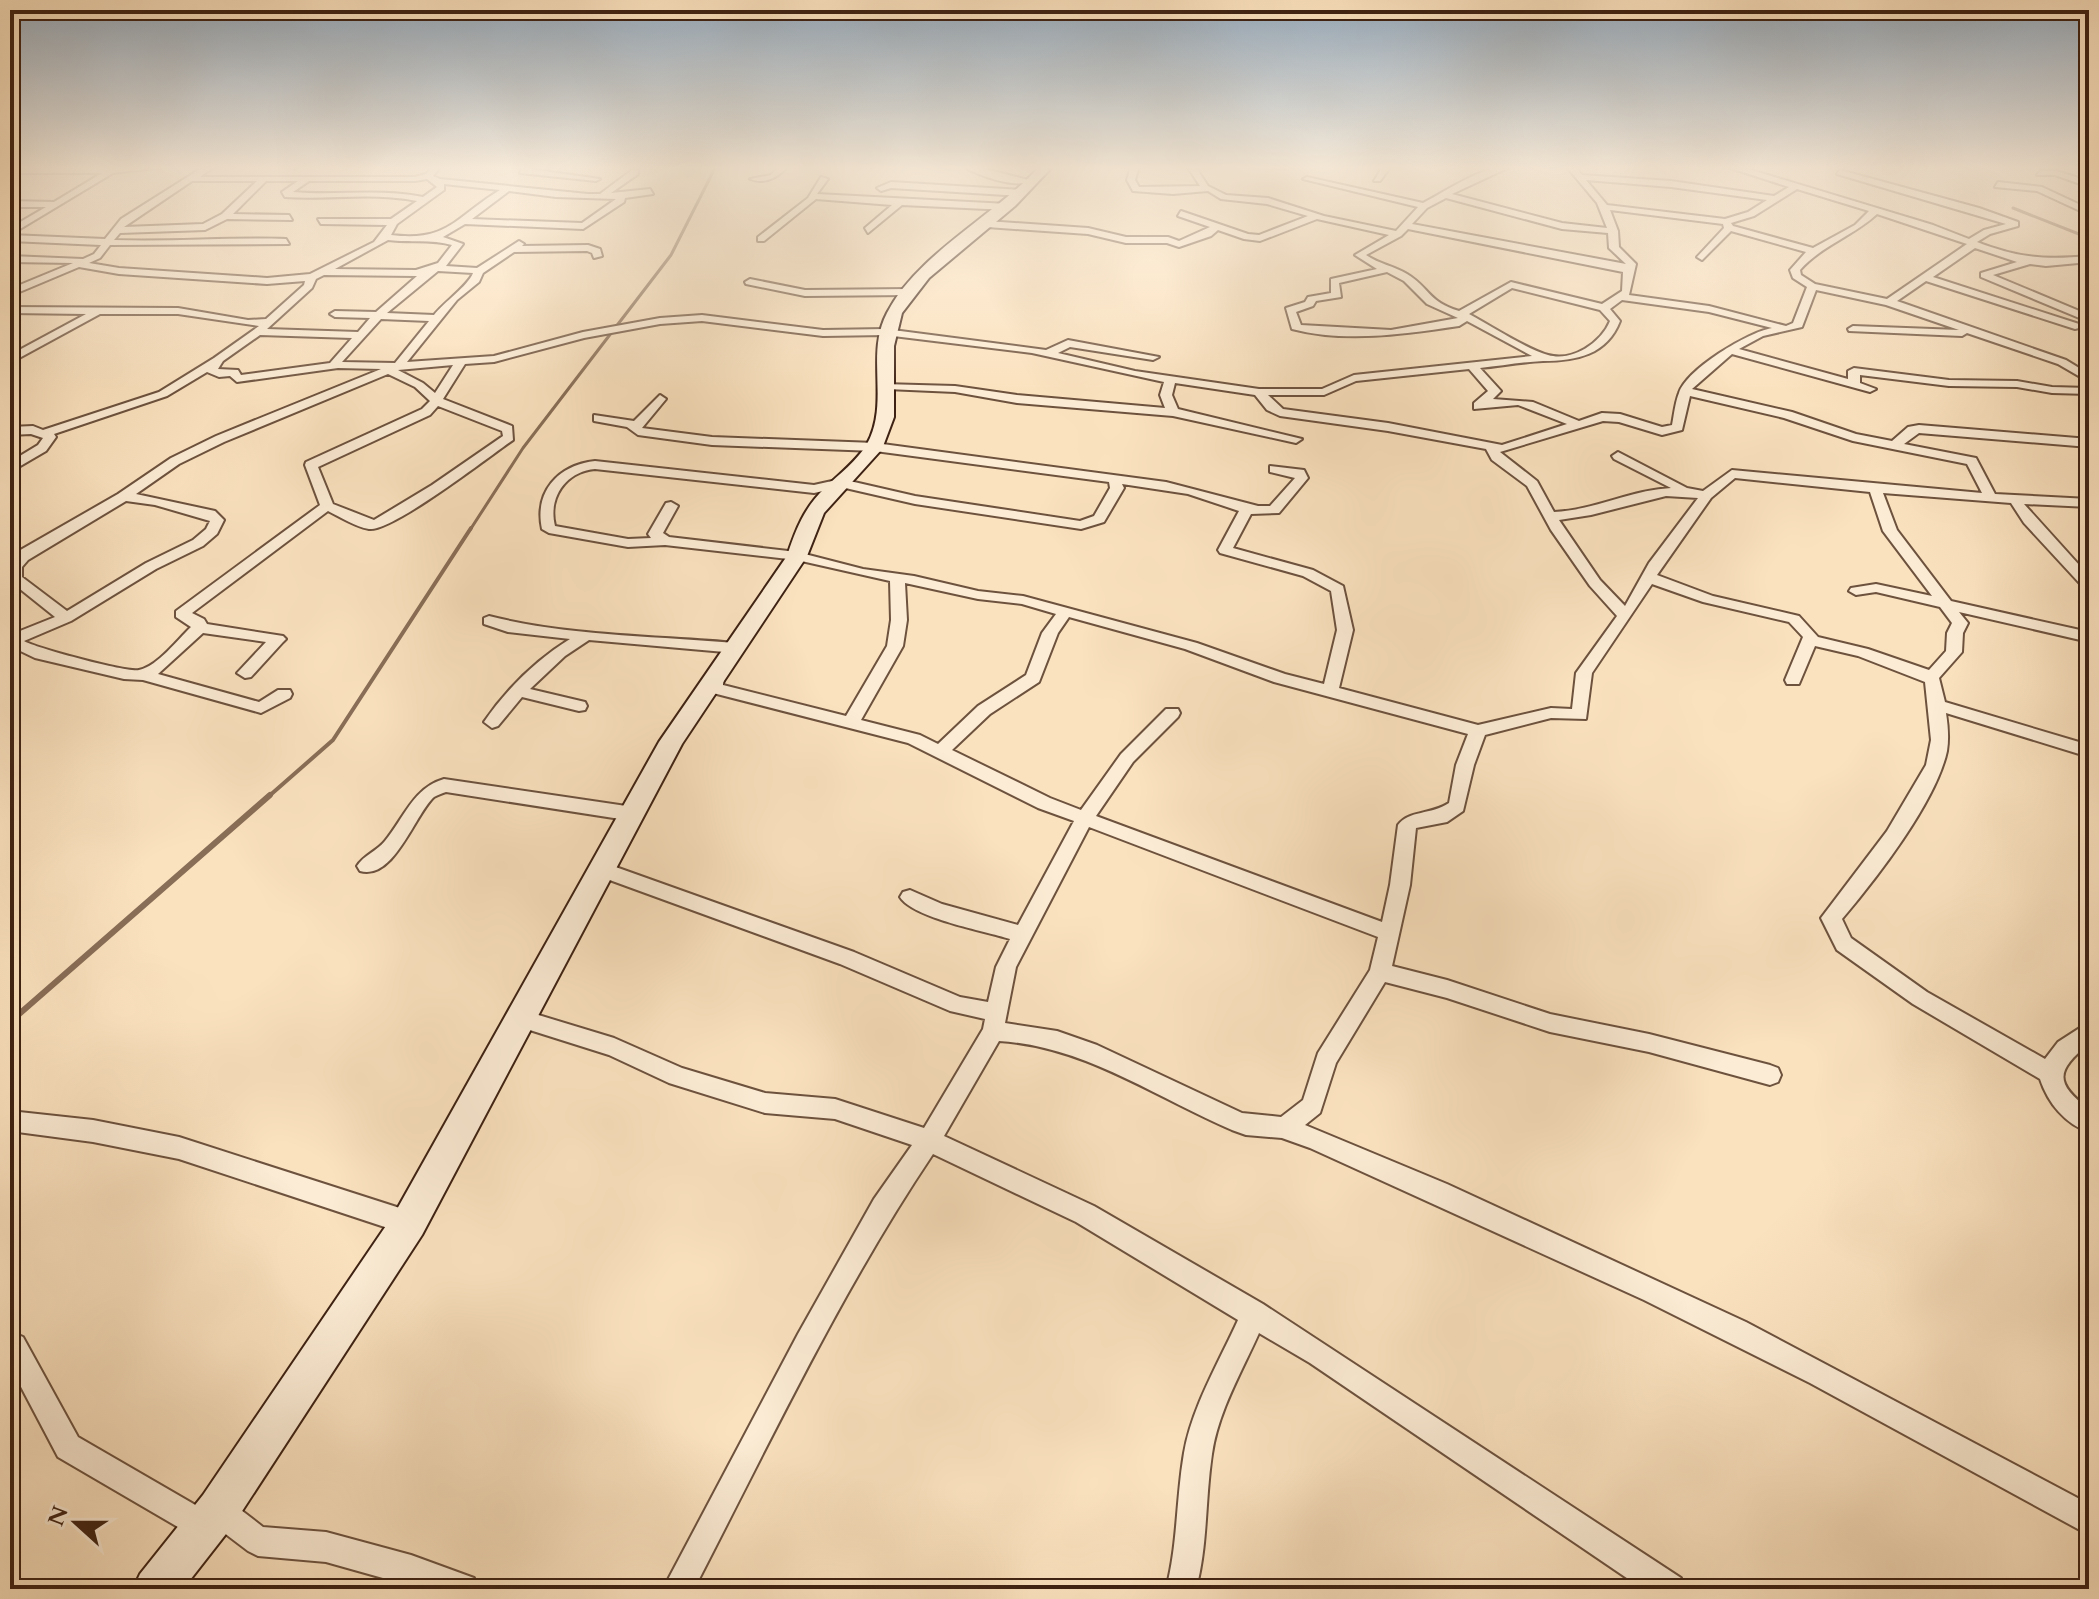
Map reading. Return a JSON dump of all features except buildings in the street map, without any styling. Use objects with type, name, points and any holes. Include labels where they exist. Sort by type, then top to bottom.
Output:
[{"type":"street","points":[[61,241],[286,242]]},
{"type":"street","points":[[43,434],[163,394],[258,332],[308,286],[316,274],[379,241]]},
{"type":"street","points":[[338,365],[335,362],[379,315],[413,281],[438,266],[458,244],[446,241]]},
{"type":"street","points":[[66,618],[58,609],[23,588],[15,578],[16,559],[123,497],[175,461],[358,380],[394,368],[453,298],[469,288],[478,272],[522,241]]},
{"type":"street","points":[[155,1589],[211,1519],[409,1223],[671,742],[797,556],[808,522],[875,447],[883,421],[887,386],[885,332],[909,292],[967,241]]},
{"type":"street","points":[[1170,241],[1179,244],[1189,241]]},
{"type":"street","points":[[1386,241],[1360,255],[1408,279],[1419,294],[1447,311],[1461,314],[1544,358]]},
{"type":"street","points":[[1480,241],[1628,270]]},
{"type":"street","points":[[1604,308],[1627,292],[1631,264],[1614,248],[1614,241]]},
{"type":"street","points":[[1702,257],[1715,241]]},
{"type":"street","points":[[1780,241],[1814,251]]},
{"type":"street","points":[[1833,241],[1814,251],[1795,270],[1796,276],[1812,286],[1889,302],[1958,330],[2062,362],[2089,379]]},
{"type":"street","points":[[1960,241],[2027,261],[2089,259]]},
{"type":"street","points":[[1889,302],[1972,245],[1973,241]]},
{"type":"street","points":[[10,293],[84,262],[104,250],[108,243]]},
{"type":"street","points":[[511,249],[588,248],[597,251],[597,256]]},
{"type":"street","points":[[10,259],[84,262],[105,269],[267,281],[316,274],[417,273],[438,266],[478,272]]},
{"type":"street","points":[[2027,261],[1984,275],[2089,319]]},
{"type":"street","points":[[2070,262],[2089,271]]},
{"type":"street","points":[[1389,269],[1334,281],[1337,295],[1312,299],[1309,304],[1290,310],[1296,327],[1391,333],[1459,323],[1463,319],[1461,314]]},
{"type":"street","points":[[1924,277],[2075,326]]},
{"type":"street","points":[[10,279],[40,280]]},
{"type":"street","points":[[750,282],[805,293],[909,292]]},
{"type":"street","points":[[219,359],[211,370],[219,374],[234,372],[237,379],[338,365],[394,368],[494,359],[594,332],[681,318],[726,320],[823,333],[885,332],[1032,350],[1170,379],[1259,392],[1324,392],[1354,378],[1577,357],[1613,329],[1615,321],[1604,308],[1511,285],[1461,314]]},
{"type":"street","points":[[1259,392],[1275,410],[1388,427],[1491,448],[1512,448],[1576,424],[1613,416],[1654,430],[1671,431],[1678,427],[1685,391],[1692,382],[1730,350],[1767,329],[1787,329],[1798,325],[1812,286]]},
{"type":"street","points":[[1621,297],[1709,309],[1787,329]]},
{"type":"street","points":[[10,360],[103,309]]},
{"type":"street","points":[[10,310],[178,311],[248,323],[267,322]]},
{"type":"street","points":[[335,314],[438,318]]},
{"type":"street","points":[[1853,329],[1958,330]]},
{"type":"street","points":[[1929,345],[1958,330]]},
{"type":"street","points":[[258,332],[362,335]]},
{"type":"street","points":[[1045,355],[1068,343],[1153,357]]},
{"type":"street","points":[[1730,350],[1870,389]]},
{"type":"street","points":[[394,368],[437,400],[508,429],[509,437],[437,488],[378,524],[370,525],[327,506],[311,465],[426,412],[437,400],[438,392],[461,362]]},
{"type":"street","points":[[1471,421],[1478,406],[1495,391],[1472,366]]},
{"type":"street","points":[[1854,385],[1854,371],[1949,383],[1985,382],[2089,391]]},
{"type":"street","points":[[1170,379],[1166,395],[1173,412]]},
{"type":"street","points":[[887,386],[955,389],[1017,399],[1173,412],[1296,439]]},
{"type":"street","points":[[1685,391],[1788,415],[1853,437],[1972,461],[1989,491],[1988,497]]},
{"type":"street","points":[[636,426],[660,399]]},
{"type":"street","points":[[1478,406],[1495,401],[1519,400],[1576,424]]},
{"type":"street","points":[[1268,434],[1275,410]]},
{"type":"street","points":[[598,418],[636,426]]},
{"type":"street","points":[[636,426],[638,431],[712,441],[875,447],[1114,479],[1188,490],[1246,511],[1274,510],[1302,478],[1299,473],[1275,469]]},
{"type":"street","points":[[1894,446],[1912,430],[1919,429],[2089,443]]},
{"type":"street","points":[[10,431],[33,430],[50,437],[49,441],[10,468]]},
{"type":"street","points":[[1491,448],[1496,457],[1532,484],[1595,583],[1625,615]]},
{"type":"street","points":[[1618,456],[1684,489],[1706,496]]},
{"type":"street","points":[[1114,479],[1117,488],[1099,519],[1081,525],[915,500],[841,483],[814,489],[581,465],[554,487],[545,508],[549,529],[628,543],[665,541],[797,556],[863,573],[1067,610],[1191,646],[1280,678],[1478,731],[1551,713],[1580,715],[1584,673],[1650,578],[1656,563],[1706,496],[1732,474],[1874,486],[1937,495],[2089,503]]},
{"type":"street","points":[[1874,486],[1890,531],[1960,623],[1955,633],[1954,652],[1931,677]]},
{"type":"street","points":[[1550,516],[1573,517],[1601,511],[1647,493],[1684,489]]},
{"type":"street","points":[[11,640],[66,618],[151,566],[198,543],[212,531],[217,520],[210,514],[191,512],[146,497],[123,497]]},
{"type":"street","points":[[2016,501],[2029,520],[2089,585]]},
{"type":"street","points":[[143,675],[157,668],[199,628],[199,622],[181,614],[183,610],[228,581],[327,506]]},
{"type":"street","points":[[665,541],[655,534],[671,506]]},
{"type":"street","points":[[1246,511],[1225,550],[1308,573],[1338,589],[1345,630],[1330,691]]},
{"type":"street","points":[[851,722],[895,646],[899,620],[897,578]]},
{"type":"street","points":[[1650,578],[1708,599],[1794,619],[1811,636],[1793,680]]},
{"type":"street","points":[[1856,591],[1876,588],[2089,637]]},
{"type":"street","points":[[941,751],[984,710],[1033,678],[1050,633],[1067,610]]},
{"type":"street","points":[[489,621],[508,627],[736,648]]},
{"type":"street","points":[[199,628],[278,639],[245,673]]},
{"type":"street","points":[[492,722],[518,691],[565,646],[587,635]]},
{"type":"street","points":[[11,640],[51,658],[94,665],[127,676],[143,675],[261,708],[284,694]]},
{"type":"street","points":[[1809,640],[1862,652],[1931,677]]},
{"type":"street","points":[[716,676],[715,688],[732,695],[914,739],[1044,803],[1389,933]]},
{"type":"street","points":[[1931,677],[1937,705],[1939,749],[1926,783],[1859,888],[1831,918],[1844,944],[1920,998],[2052,1074]]},
{"type":"street","points":[[518,691],[579,706]]},
{"type":"street","points":[[1937,705],[2089,751]]},
{"type":"street","points":[[678,1589],[807,1343],[883,1207],[929,1140],[995,1022],[1006,967],[1064,854],[1098,797],[1127,758],[1172,713]]},
{"type":"street","points":[[1284,1128],[1312,1106],[1326,1060],[1380,972],[1406,852],[1407,825],[1441,817],[1457,806],[1465,765],[1478,731]]},
{"type":"street","points":[[367,866],[390,849],[428,793],[444,785],[633,814]]},
{"type":"street","points":[[603,870],[847,958],[995,1022],[1063,1044],[1139,1074],[1245,1124],[1284,1128],[1443,1195],[1613,1272],[1860,1395],[1962,1454],[2089,1520]]},
{"type":"street","points":[[910,897],[937,910],[1022,934]]},
{"type":"street","points":[[1380,972],[1447,989],[1550,1023],[1649,1043],[1770,1075]]},
{"type":"street","points":[[522,1019],[614,1047],[677,1076],[765,1103],[835,1109],[929,1140],[1085,1214],[1254,1313],[1670,1589]]},
{"type":"street","points":[[2089,1031],[2055,1061],[2052,1074],[2056,1091],[2070,1109],[2089,1122]]},
{"type":"street","points":[[10,1121],[93,1131],[179,1148],[409,1223]]},
{"type":"street","points":[[1181,1589],[1189,1559],[1198,1454],[1204,1428],[1254,1313]]},
{"type":"street","points":[[14,1346],[68,1447],[258,1541],[326,1547],[411,1570],[463,1589]]},
{"type":"waterway","points":[[470,530],[523,448],[671,255],[678,241]]},
{"type":"waterway","points":[[268,797],[333,740],[471,528]]},
{"type":"waterway","points":[[10,1022],[270,795]]}]
